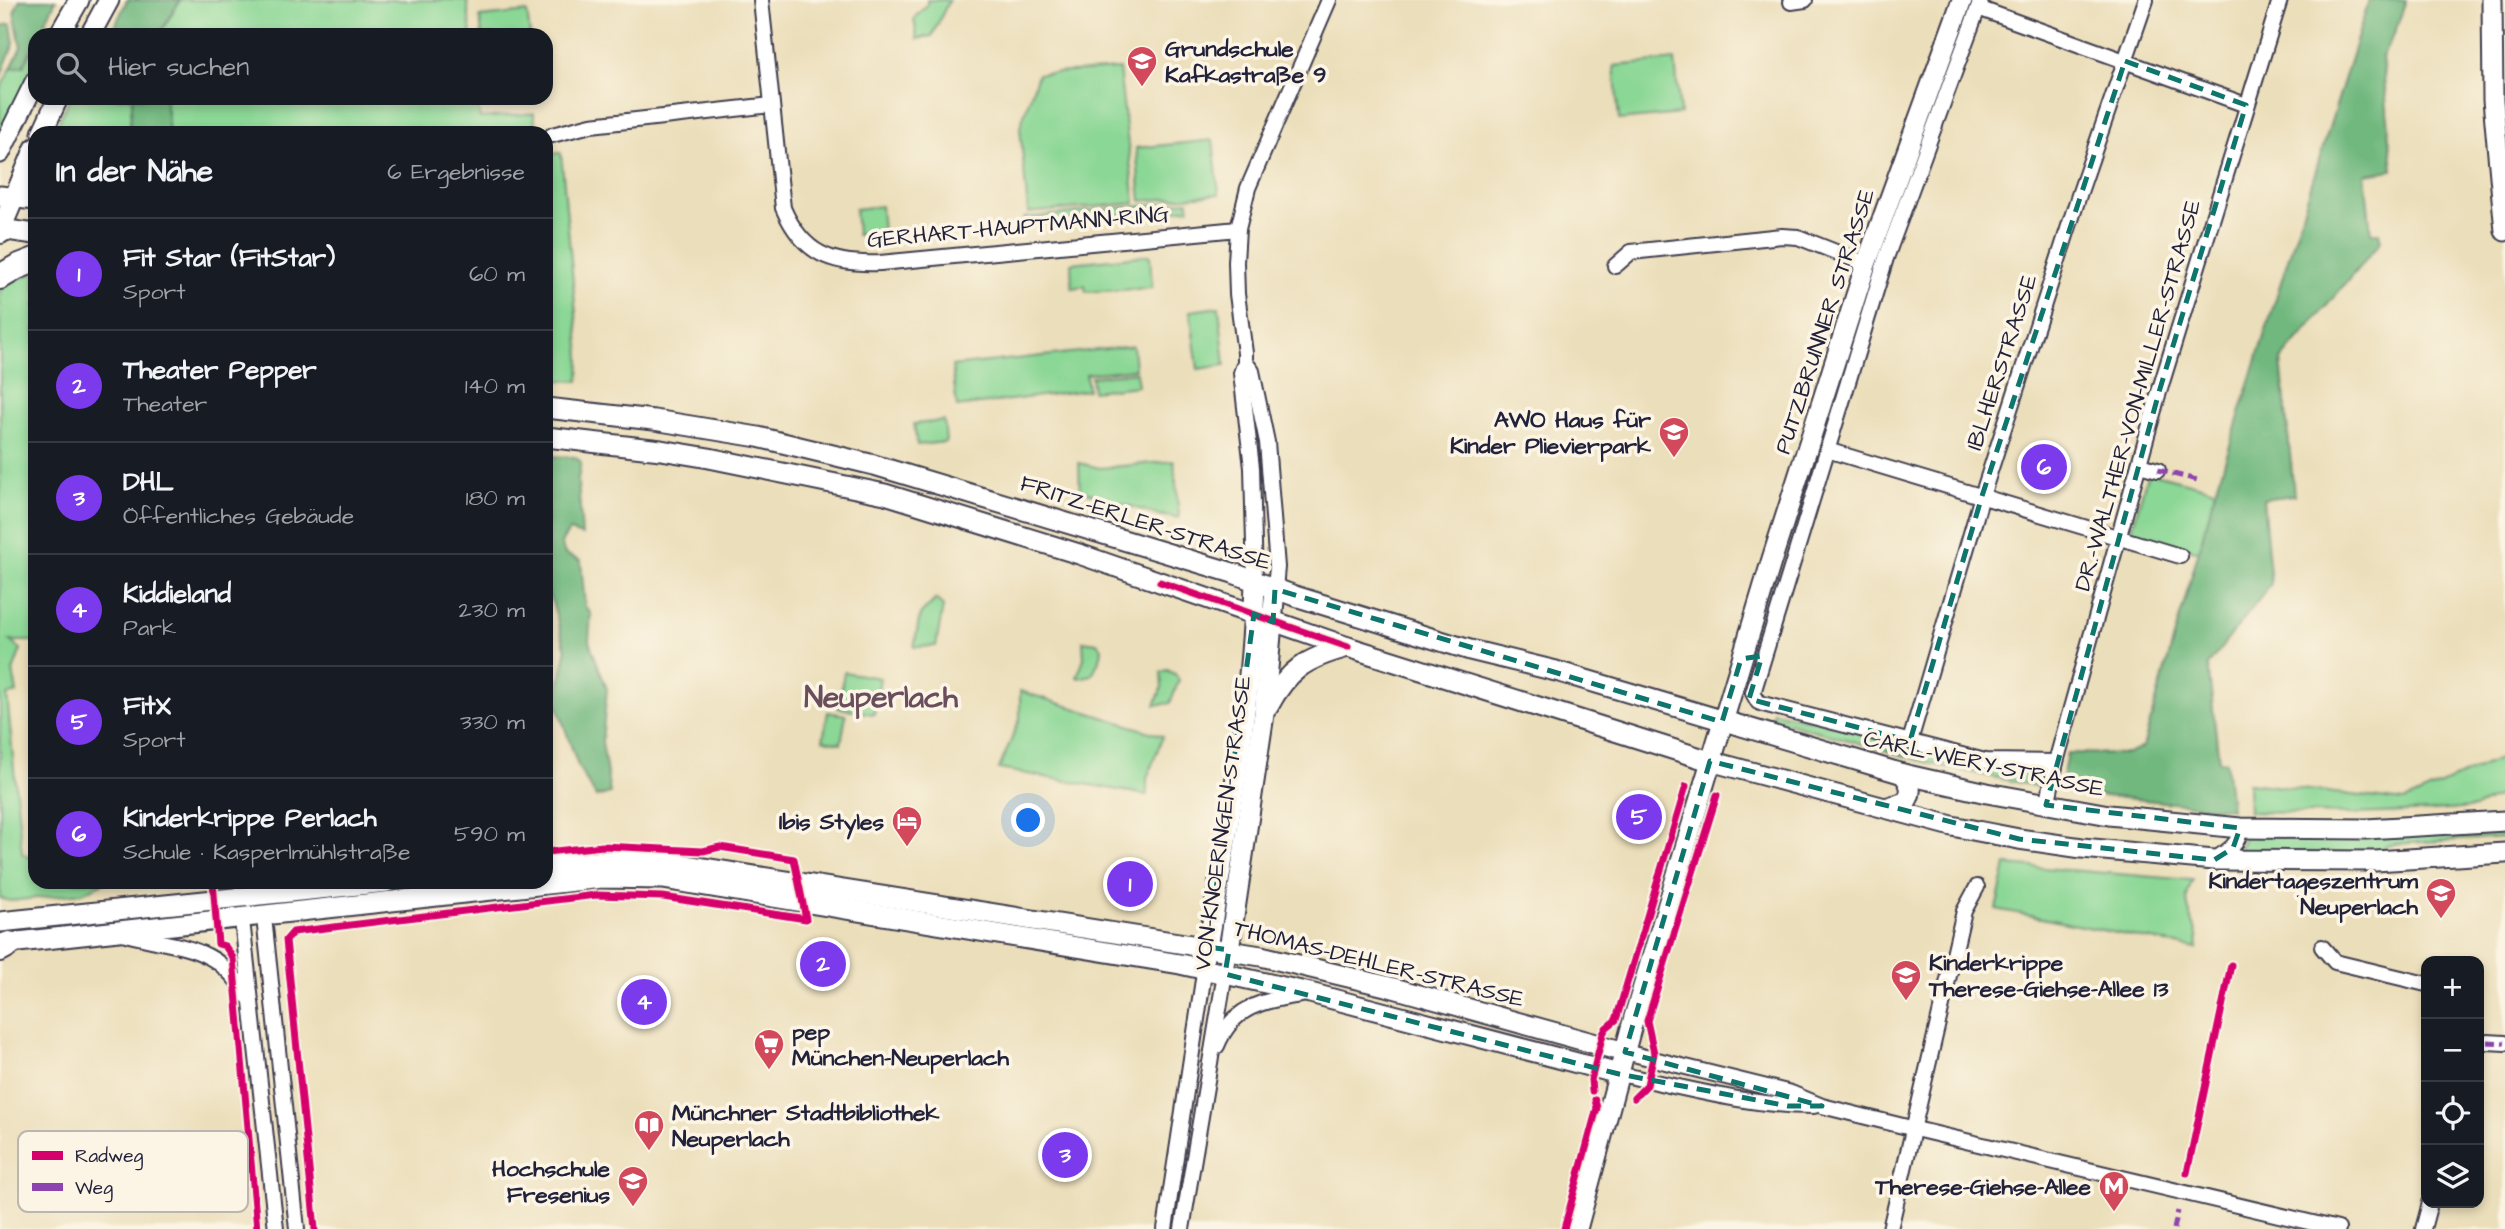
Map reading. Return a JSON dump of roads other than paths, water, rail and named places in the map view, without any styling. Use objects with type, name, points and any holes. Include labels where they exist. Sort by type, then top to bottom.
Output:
[{"type":"highway","points":[[0,277],[28,263]]},
{"type":"main road","points":[[63,28],[79,0]]},
{"type":"main road","points":[[94,28],[109,0]]},
{"type":"main road","points":[[2492,0],[2493,100],[2505,231]]},
{"type":"main road","name":"PUTZBRUNNER STRASSE","points":[[1577,1229],[1625,1052],[1710,761],[1866,264],[1967,2]]},
{"type":"main road","points":[[0,153],[28,96]]},
{"type":"main road","points":[[45,126],[55,105]]},
{"type":"main road","points":[[28,160],[7,196],[0,229],[28,233]]},
{"type":"main road","points":[[7,196],[28,199]]},
{"type":"main road","name":"FRITZ-ERLER-STRASSE","points":[[553,409],[654,420],[758,437],[874,465],[1255,581],[1470,650],[1556,671],[1722,722]]},
{"type":"main road","points":[[739,463],[759,457],[761,450],[758,437]]},
{"type":"main road","points":[[553,438],[661,450],[739,463],[885,494],[1079,554],[1348,647],[1710,761],[1952,826],[2096,850],[2214,860],[2375,861],[2505,853]]},
{"type":"main road","name":"VON-KNOERINGEN-STRASSE","points":[[1208,947],[1245,710],[1255,581]]},
{"type":"main road","name":"VON-KNOERINGEN-STRASSE","points":[[1229,950],[1264,714],[1275,589]]},
{"type":"main road","points":[[1264,714],[1276,691],[1302,664],[1318,655],[1348,647]]},
{"type":"main road","name":"CARL-WERY-STRASSE","points":[[1722,722],[1903,774],[2046,806],[2153,820],[2240,828],[2366,829],[2496,822]]},
{"type":"main road","points":[[1884,808],[1906,802],[1911,794],[1910,782],[1903,774]]},
{"type":"main road","points":[[2496,822],[2505,810]]},
{"type":"main road","name":"THOMAS-DEHLER-STRASSE","points":[[553,865],[638,860],[703,876],[1205,970],[1310,993],[1619,1074]]},
{"type":"main road","name":"THOMAS-DEHLER-STRASSE","points":[[553,884],[602,878],[663,879],[703,876],[1229,950],[1339,974],[1625,1052]]},
{"type":"main road","points":[[260,889],[264,917]]},
{"type":"main road","name":"THOMAS-DEHLER-STRASSE","points":[[2,940],[121,933],[507,889]]},
{"type":"main road","points":[[2,940],[240,890],[242,919]]},
{"type":"street","name":"GERHART-HAUPTMANN-RING","points":[[761,0],[783,208],[790,225],[802,241],[815,251],[832,258],[863,264],[1238,229]]},
{"type":"street","points":[[1255,581],[1253,489],[1241,373],[1245,362],[1237,294],[1238,229],[1248,188],[1262,152],[1329,0]]},
{"type":"street","name":"IBLHERSTRASSE","points":[[1910,741],[1982,496],[2080,192],[2146,0]]},
{"type":"street","name":"DR.-WALTHER-VON-MILLER-STRASSE","points":[[2046,806],[2118,536],[2246,105],[2280,0]]},
{"type":"street","points":[[1967,2],[2246,105]]},
{"type":"street","name":"PUTZBRUNNER STRASSE","points":[[1910,741],[1758,702],[1754,698],[1753,688],[1967,2]]},
{"type":"street","points":[[553,135],[591,125],[772,105]]},
{"type":"street","points":[[1615,266],[1631,252],[1782,236],[1798,237],[1866,264]]},
{"type":"street","points":[[1245,362],[1252,371],[1267,442],[1277,566],[1275,589]]},
{"type":"street","points":[[1827,450],[2180,556]]},
{"type":"street","points":[[2139,465],[2158,470]]},
{"type":"street","points":[[1741,659],[1762,656]]},
{"type":"street","points":[[1910,741],[1984,761],[2056,762]]},
{"type":"street","points":[[2214,860],[2233,848],[2240,828]]},
{"type":"street","points":[[1891,1229],[1964,911],[1976,887]]},
{"type":"street","points":[[264,917],[297,1229]]},
{"type":"street","points":[[242,919],[276,1229]]},
{"type":"street","points":[[121,933],[183,947],[216,959],[236,976],[250,1000]]},
{"type":"street","name":"VON-KNOERINGEN-STRASSE","points":[[1165,1229],[1208,947]]},
{"type":"street","points":[[2322,947],[2336,962],[2421,983]]},
{"type":"street","name":"VON-KNOERINGEN-STRASSE","points":[[1182,1229],[1229,950]]},
{"type":"street","name":"VON-KNOERINGEN-STRASSE","points":[[1210,1064],[1221,1037],[1243,1010],[1274,999],[1310,993]]},
{"type":"street","points":[[2487,1042],[2505,1043]]},
{"type":"street","points":[[1625,1052],[1791,1093],[1822,1106],[2338,1229]]},
{"type":"street","points":[[1619,1074],[1788,1106],[1822,1106]]},
{"type":"street","points":[[2423,1229],[2429,1208]]},
{"type":"place","name":"Grundschule Kafkastraße 9","points":[[1142,88]]},
{"type":"place","name":"AWO Haus für Kinder Plievierpark","points":[[1674,459]]},
{"type":"place","name":"Kinderkrippe Perlach","points":[[2044,467]]},
{"type":"place","name":"FitX","points":[[1639,817]]},
{"type":"place","name":"Ibis Styles","points":[[907,848]]},
{"type":"place","name":"Fit Star (FitStar)","points":[[1130,884]]},
{"type":"place","name":"Kindertageszentrum Neuperlach","points":[[2441,920]]},
{"type":"place","name":"Theater Pepper","points":[[823,964]]},
{"type":"place","name":"Kiddieland","points":[[644,1002]]},
{"type":"place","name":"Kinderkrippe Therese-Giehse-Allee 13","points":[[1906,1002]]},
{"type":"place","name":"pep München-Neuperlach","points":[[769,1071]]},
{"type":"place","name":"Münchner Stadtbibliothek Neuperlach","points":[[649,1152]]},
{"type":"place","name":"DHL","points":[[1065,1155]]},
{"type":"place","name":"Hochschule Fresenius","points":[[633,1208]]},
{"type":"place","name":"Therese-Giehse-Allee","points":[[2114,1213]]},
{"type":"district","name":"Neuperlach","points":[[881,697]]}]
